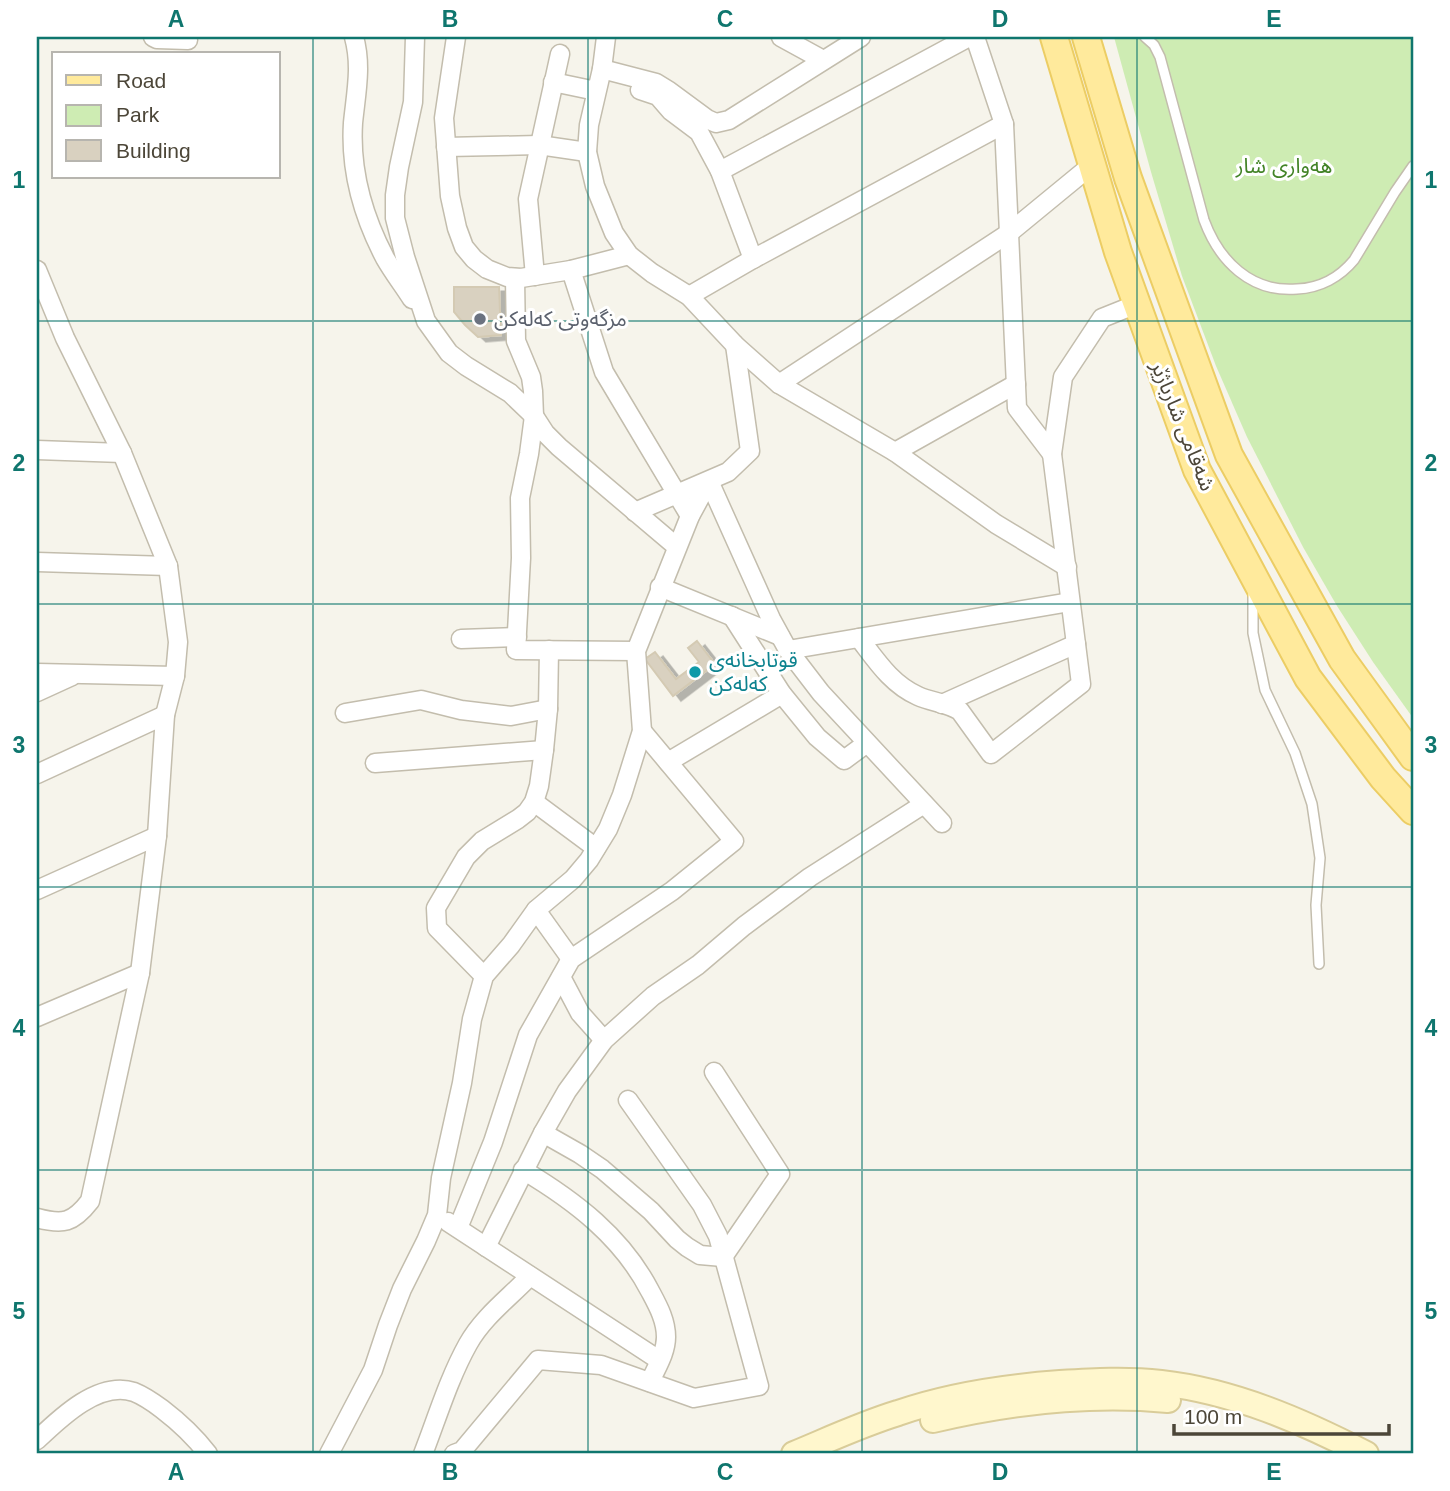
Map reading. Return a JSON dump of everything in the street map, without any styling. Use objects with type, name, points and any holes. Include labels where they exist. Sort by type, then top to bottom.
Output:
[{"type":"main road","name":"شەقامی شارباژێر","points":[[1054,37],[1118,252],[1197,470],[1308,678],[1383,778],[1413,811]]},
{"type":"main road","name":"شەقامی شارباژێر","points":[[1088,37],[1129,178],[1229,455],[1342,659],[1413,757]]},
{"type":"main road","points":[[1096,175],[1129,178]]},
{"type":"street","points":[[153,37],[188,40]]},
{"type":"street","points":[[354,37],[359,61],[353,146],[355,171],[366,213],[386,259],[449,353],[510,393],[534,416],[545,433],[559,447],[677,547]]},
{"type":"street","points":[[415,37],[413,102],[399,167],[395,218],[426,321]]},
{"type":"street","points":[[456,37],[444,118],[446,147],[450,196],[457,228],[464,247],[474,260],[487,269],[515,278],[571,270],[629,255]]},
{"type":"street","points":[[606,37],[589,125],[587,152],[595,186],[614,233],[629,255],[689,296],[735,345],[779,384],[895,452],[996,524],[1067,568]]},
{"type":"street","points":[[781,37],[823,60]]},
{"type":"street","points":[[553,82],[599,80],[656,83],[716,123],[729,120],[861,37]]},
{"type":"street","points":[[720,171],[969,37]]},
{"type":"street","points":[[975,37],[1004,124],[1017,408],[1052,454]]},
{"type":"street","points":[[535,276],[528,199],[560,54]]},
{"type":"street","points":[[599,80],[657,96],[671,111],[699,132],[720,171],[753,259]]},
{"type":"street","points":[[689,296],[1004,124]]},
{"type":"street","points":[[446,147],[539,145],[587,152]]},
{"type":"street","points":[[779,384],[1096,175]]},
{"type":"street","points":[[37,270],[65,338],[122,453],[168,566],[178,642],[165,715],[157,836],[140,973],[90,1202],[72,1220],[59,1221],[38,1214]]},
{"type":"street","points":[[571,270],[604,372],[690,516]]},
{"type":"street","points":[[515,278],[516,341],[531,377],[534,416],[520,499],[521,558],[516,650],[636,651]]},
{"type":"street","points":[[859,638],[901,687],[960,711],[991,754],[1081,684],[1052,454],[1063,377],[1102,318],[1137,304]]},
{"type":"street","points":[[635,512],[728,472],[750,450],[735,345]]},
{"type":"street","points":[[895,452],[1016,384]]},
{"type":"street","points":[[37,450],[122,453]]},
{"type":"street","points":[[329,1454],[373,1370],[402,1289],[437,1215],[441,1178],[462,1083],[472,1020],[485,976],[536,910],[573,879],[589,860],[608,829],[622,794],[642,731],[636,651],[690,516],[709,481]]},
{"type":"street","points":[[709,481],[771,620],[784,643],[821,693],[942,824]]},
{"type":"street","points":[[37,562],[168,566]]},
{"type":"street","points":[[660,587],[732,616],[784,643],[859,638],[1070,602]]},
{"type":"street","points":[[732,616],[782,694],[817,737],[844,760],[867,743]]},
{"type":"street","points":[[461,639],[517,637]]},
{"type":"street","points":[[942,704],[1076,644]]},
{"type":"street","points":[[485,976],[437,928],[436,908],[466,857],[482,841],[527,812],[534,802],[544,750],[549,650]]},
{"type":"street","points":[[37,673],[174,676]]},
{"type":"street","points":[[37,692],[78,673]]},
{"type":"street","points":[[668,762],[782,694]]},
{"type":"street","points":[[345,713],[421,700],[461,710],[511,716],[548,709]]},
{"type":"street","points":[[37,774],[165,715]]},
{"type":"street","points":[[458,1228],[493,1142],[528,1035],[571,959],[672,891],[734,841],[642,731]]},
{"type":"street","points":[[375,763],[544,750]]},
{"type":"street","points":[[534,802],[596,848]]},
{"type":"street","points":[[486,1247],[542,1133],[566,1091],[604,1040],[653,996],[698,965],[810,877],[924,804]]},
{"type":"street","points":[[37,890],[157,836]]},
{"type":"street","points":[[536,910],[571,959]]},
{"type":"street","points":[[37,1017],[140,973]]},
{"type":"street","points":[[561,976],[580,1013],[604,1040]]},
{"type":"street","points":[[714,1072],[780,1174],[723,1257]]},
{"type":"street","points":[[454,1454],[462,1451],[538,1360],[601,1365],[694,1398],[759,1386],[718,1237],[702,1205],[628,1100]]},
{"type":"street","points":[[542,1133],[602,1169],[652,1210],[687,1247],[701,1255],[723,1257]]},
{"type":"street","points":[[523,1170],[553,1187],[579,1208],[607,1232],[632,1261],[660,1309],[665,1326],[664,1349],[650,1382]]},
{"type":"street","points":[[437,1215],[659,1360]]},
{"type":"street","points":[[423,1454],[468,1343],[494,1311],[530,1276]]},
{"type":"street","points":[[794,1454],[898,1412],[970,1395],[1036,1385],[1119,1381],[1161,1383],[1210,1392],[1244,1402],[1313,1428],[1366,1454]]},
{"type":"street","points":[[37,1440],[66,1413],[92,1397],[122,1390],[135,1392],[154,1403],[174,1419],[208,1454]]},
{"type":"street","points":[[830,1454],[917,1424],[967,1413],[1031,1403],[1102,1398],[1166,1400],[1205,1407],[1285,1433],[1332,1454]]},
{"type":"lane","points":[[1145,37],[1154,45],[1160,57],[1210,237],[1232,264],[1258,284],[1288,290],[1304,289],[1317,286],[1338,275],[1354,260],[1413,166]]},
{"type":"lane","points":[[1253,575],[1253,633],[1265,690],[1295,753],[1312,804],[1320,858],[1316,905],[1319,964]]},
{"type":"green space","name":"هەواری شار","points":[[1114,37],[1413,37],[1413,718],[1337,606],[1303,547],[1247,437],[1216,366],[1182,276]]},
{"type":"building","name":"مزگەوتی کەلەکن","points":[[454,287],[499,287],[501,335],[478,337],[465,325],[454,312]]},
{"type":"building","name":"قوتابخانەی کەلەکن","points":[[697,641],[715,664],[673,696],[645,659],[655,652],[676,679],[699,662],[688,648]]},
{"type":"place","name":"مزگەوتی کەلەکن","points":[[480,319]]},
{"type":"place","name":"قوتابخانەی کەلەکن","points":[[695,672]]}]
